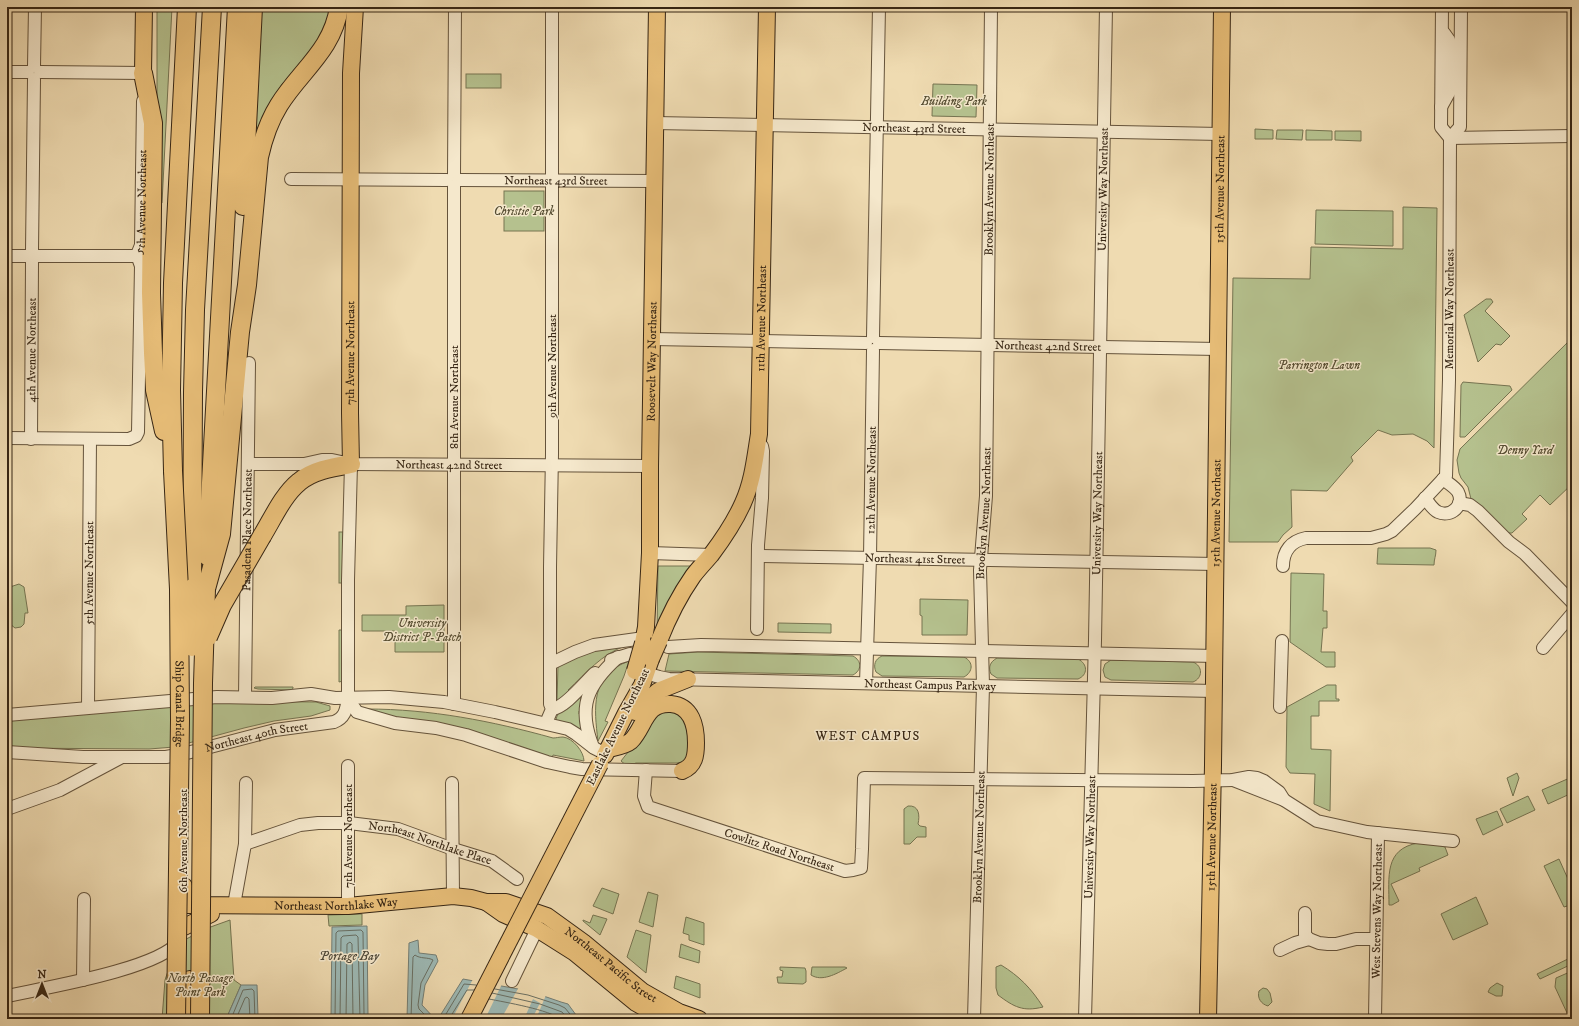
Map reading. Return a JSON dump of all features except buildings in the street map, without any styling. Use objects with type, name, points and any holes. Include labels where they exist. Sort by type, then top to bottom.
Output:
[{"type":"highway","points":[[163,390],[173,283],[187,7]]},
{"type":"highway","points":[[199,588],[192,400],[195,310],[212,7]]},
{"type":"highway","points":[[199,588],[219,330],[237,7]]},
{"type":"highway","points":[[240,332],[239,283],[253,7]]},
{"type":"highway","points":[[199,588],[221,534],[240,332],[247,285],[258,168],[262,145],[269,123],[279,105],[320,54],[331,34],[339,7]]},
{"type":"highway","points":[[320,54],[331,45],[342,29],[349,7]]},
{"type":"highway","points":[[143,73],[153,122],[151,293],[163,390]]},
{"type":"highway","name":"Ship Canal Bridge","points":[[163,390],[173,471],[179,589],[180,720],[176,1019]]},
{"type":"highway","points":[[192,728],[199,678],[209,636],[222,605],[262,536],[284,500],[300,481],[319,471],[351,464]]},
{"type":"highway","name":"Ship Canal Bridge","points":[[189,1019],[192,728],[199,588]]},
{"type":"highway","name":"Ship Canal Bridge","points":[[199,588],[203,683],[200,1019]]},
{"type":"main road","name":"5th Avenue Northeast","points":[[143,73],[144,7]]},
{"type":"main road","points":[[342,7],[342,29],[351,73]]},
{"type":"main road","name":"7th Avenue Northeast","points":[[351,464],[351,73],[355,7]]},
{"type":"main road","points":[[648,181],[649,148],[655,131],[657,7]]},
{"type":"main road","name":"11th Avenue Northeast","points":[[759,434],[766,125],[767,7]]},
{"type":"main road","name":"15th Avenue Northeast","points":[[1208,1019],[1215,656],[1222,7]]},
{"type":"main road","name":"Roosevelt Way Northeast","points":[[648,181],[652,339],[650,553],[646,627],[653,642]]},
{"type":"main road","name":"Eastlake Avenue Northeast","points":[[644,668],[653,642],[687,586],[700,567],[711,555],[738,514],[748,492],[754,469],[759,434]]},
{"type":"main road","points":[[624,717],[644,668]]},
{"type":"main road","points":[[624,717],[638,710],[658,691],[688,679]]},
{"type":"main road","points":[[602,754],[632,740],[646,716],[654,708],[665,704],[677,705],[682,707],[690,715],[696,731],[695,758],[689,767],[682,771]]},
{"type":"main road","name":"Eastlake Avenue Northeast","points":[[469,1019],[602,754],[624,717]]},
{"type":"main road","name":"6th Avenue Northeast","points":[[183,754],[184,905]]},
{"type":"main road","points":[[184,884],[228,905]]},
{"type":"main road","name":"Northeast Northlake Way","points":[[184,905],[348,906],[453,896],[471,898],[486,902],[506,902],[547,916]]},
{"type":"main road","name":"Northeast Northlake Way","points":[[486,902],[502,914],[537,929]]},
{"type":"main road","points":[[184,927],[228,905]]},
{"type":"main road","name":"Northeast Pacific Street","points":[[547,916],[583,942],[642,991],[666,1006],[691,1018]]},
{"type":"main road","name":"Northeast Pacific Street","points":[[537,929],[575,953],[636,1002],[664,1019]]},
{"type":"street","name":"4th Avenue Northeast","points":[[31,439],[35,7]]},
{"type":"street","name":"8th Avenue Northeast","points":[[454,704],[453,180],[455,7]]},
{"type":"street","name":"9th Avenue Northeast","points":[[546,723],[552,709],[550,704],[550,664],[552,465],[552,7]]},
{"type":"street","name":"12th Avenue Northeast","points":[[866,683],[870,558],[879,7]]},
{"type":"street","name":"Brooklyn Avenue Northeast","points":[[974,1019],[983,686],[981,560],[986,496],[990,7]]},
{"type":"street","name":"University Way Northeast","points":[[1085,1019],[1096,562],[1106,7]]},
{"type":"street","name":"Memorial Way Northeast","points":[[1442,7],[1442,29],[1448,40],[1450,51],[1451,89],[1441,107],[1441,127],[1450,138],[1449,380],[1447,474],[1443,479]]},
{"type":"street","points":[[1450,138],[1460,127],[1461,7]]},
{"type":"street","points":[[7,72],[143,73]]},
{"type":"street","name":"5th Avenue Northeast","points":[[88,707],[90,439],[131,439],[138,434],[139,428],[141,266],[136,256],[141,245],[143,73]]},
{"type":"street","name":"Northeast 43rd Street","points":[[655,131],[766,125],[1220,134]]},
{"type":"street","points":[[1450,138],[1572,136]]},
{"type":"street","name":"Northeast 43rd Street","points":[[291,179],[648,181]]},
{"type":"street","points":[[7,256],[136,256]]},
{"type":"street","name":"Northeast 42nd Street","points":[[652,339],[1218,349]]},
{"type":"street","name":"Pasadena Place Northeast","points":[[245,697],[249,363]]},
{"type":"street","name":"11th Avenue Northeast","points":[[757,629],[758,556],[763,451],[759,434]]},
{"type":"street","points":[[7,438],[90,439]]},
{"type":"street","name":"Northeast 42nd Street","points":[[248,464],[304,464],[322,460],[332,460],[351,464],[650,466]]},
{"type":"street","name":"7th Avenue Northeast","points":[[348,699],[348,580],[351,464]]},
{"type":"street","points":[[1283,566],[1283,558],[1286,550],[1291,544],[1298,540],[1306,538],[1377,537],[1392,530],[1443,479],[1457,490],[1459,494],[1459,503],[1455,510],[1444,514],[1435,510],[1425,498]]},
{"type":"street","points":[[1459,503],[1470,505],[1478,511],[1509,542],[1526,554],[1572,602]]},
{"type":"street","points":[[650,553],[711,555]]},
{"type":"street","name":"Northeast 41st Street","points":[[758,556],[1216,564]]},
{"type":"street","points":[[1543,648],[1572,614]]},
{"type":"street","points":[[1280,707],[1282,641]]},
{"type":"street","points":[[550,664],[594,645],[653,642],[867,650],[1215,656]]},
{"type":"street","points":[[552,709],[563,704],[601,666],[612,659],[630,654]]},
{"type":"street","points":[[602,754],[587,727],[587,700],[592,686],[598,677],[618,657]]},
{"type":"street","name":"Northeast Campus Parkway","points":[[644,668],[664,678],[688,679],[1214,691]]},
{"type":"street","points":[[7,715],[217,697],[272,698],[311,694],[348,699],[365,696],[416,698],[454,704],[546,723],[573,732],[602,754]]},
{"type":"street","points":[[348,699],[357,712],[395,723],[436,728],[466,735],[557,764],[582,769],[682,771]]},
{"type":"street","name":"Northeast 40th Street","points":[[7,752],[83,757],[166,757],[275,730],[334,722],[343,717],[348,699]]},
{"type":"street","points":[[7,809],[60,790],[122,757]]},
{"type":"street","name":"7th Avenue Northeast","points":[[348,766],[348,906]]},
{"type":"street","name":"Cowlitz Road Northeast","points":[[646,770],[644,796],[648,806],[845,871],[861,868],[864,778],[981,778]]},
{"type":"street","points":[[981,778],[1213,780]]},
{"type":"street","name":"West Stevens Way Northeast","points":[[1213,780],[1233,780],[1284,800],[1317,821],[1378,833],[1375,1019]]},
{"type":"street","points":[[228,905],[245,844],[246,783]]},
{"type":"street","points":[[452,783],[453,896]]},
{"type":"street","name":"Northeast Northlake Place","points":[[245,844],[300,825],[318,823],[349,823],[398,829],[453,849],[492,861],[517,879]]},
{"type":"street","points":[[1378,833],[1453,841]]},
{"type":"street","points":[[83,980],[84,899]]},
{"type":"street","name":"6th Avenue Northeast","points":[[184,905],[184,927]]},
{"type":"street","points":[[1305,913],[1306,935],[1309,939],[1319,943],[1336,944],[1356,939],[1372,939]]},
{"type":"street","points":[[7,996],[83,980],[129,967],[161,955],[177,944],[181,939],[184,927]]},
{"type":"street","points":[[512,981],[537,929]]},
{"type":"street","points":[[1280,950],[1309,939]]},
{"type":"green space","points":[[157,7],[172,7],[162,203],[157,203]]},
{"type":"green space","points":[[262,7],[335,7],[328,31],[282,84],[257,131],[255,131]]},
{"type":"green space","points":[[466,74],[501,74],[501,88],[466,88]]},
{"type":"green space","name":"Building Park","points":[[933,84],[977,85],[976,117],[932,116]]},
{"type":"green space","points":[[1255,129],[1273,130],[1273,139],[1255,139]]},
{"type":"green space","points":[[1277,130],[1303,130],[1302,140],[1276,139]]},
{"type":"green space","points":[[1306,130],[1332,131],[1332,140],[1306,140]]},
{"type":"green space","points":[[1335,131],[1361,131],[1361,141],[1335,140]]},
{"type":"green space","name":"Christie Park","points":[[504,191],[544,191],[544,231],[504,231]]},
{"type":"green space","name":"Parrington Lawn","points":[[1403,207],[1437,208],[1434,448],[1427,441],[1413,434],[1392,435],[1378,430],[1351,457],[1353,461],[1327,491],[1291,490],[1292,527],[1278,542],[1229,542],[1233,278],[1310,279],[1311,247],[1403,249]]},
{"type":"green space","points":[[1316,210],[1393,211],[1393,246],[1315,244]]},
{"type":"green space","points":[[1486,299],[1491,299],[1493,302],[1485,311],[1510,336],[1501,345],[1496,344],[1478,362],[1464,315]]},
{"type":"green space","name":"Denny Yard","points":[[1572,338],[1572,484],[1550,505],[1540,495],[1522,514],[1527,519],[1512,533],[1503,533],[1471,499],[1468,487],[1459,473],[1457,460],[1460,449]]},
{"type":"green space","points":[[1463,382],[1510,386],[1512,390],[1465,437],[1460,437],[1461,385]]},
{"type":"green space","points":[[339,532],[343,532],[343,583],[339,583]]},
{"type":"green space","points":[[1378,548],[1430,548],[1436,550],[1434,565],[1377,564]]},
{"type":"green space","points":[[658,566],[696,566],[657,634]]},
{"type":"green space","points":[[1291,573],[1324,574],[1323,611],[1327,611],[1327,628],[1323,628],[1321,652],[1335,652],[1335,667],[1326,667],[1290,642]]},
{"type":"green space","points":[[19,584],[24,587],[28,613],[25,613],[24,624],[21,627],[15,628],[10,624],[9,620],[7,588]]},
{"type":"green space","points":[[920,599],[968,600],[967,635],[922,635]]},
{"type":"green space","name":"University District P-Patch","points":[[444,605],[444,652],[395,652],[395,631],[362,631],[362,615],[406,615],[406,606]]},
{"type":"green space","points":[[778,623],[831,624],[831,633],[778,632]]},
{"type":"green space","points":[[339,630],[343,630],[343,681],[339,682]]},
{"type":"green space","points":[[625,646],[617,649],[602,659],[568,690],[569,691],[560,701],[557,701],[558,665],[585,652]]},
{"type":"green space","points":[[698,652],[853,656],[858,660],[860,666],[858,671],[853,675],[665,671],[669,654]]},
{"type":"green space","points":[[882,656],[964,657],[971,664],[971,670],[964,677],[882,676],[876,672],[875,662]]},
{"type":"green space","points":[[997,658],[1078,659],[1084,664],[1086,669],[1084,675],[1078,679],[997,678],[991,674],[990,667],[991,663]]},
{"type":"green space","points":[[1111,660],[1193,662],[1199,666],[1200,675],[1199,678],[1193,682],[1111,680],[1105,677],[1103,670],[1105,664]]},
{"type":"green space","points":[[629,661],[605,721],[608,722],[598,741],[596,717],[597,694],[607,675],[616,667]]},
{"type":"green space","points":[[1327,685],[1336,685],[1336,699],[1339,699],[1339,701],[1319,701],[1319,716],[1311,716],[1311,749],[1331,750],[1330,811],[1314,804],[1315,774],[1290,773],[1286,767],[1287,707]]},
{"type":"green space","points":[[254,688],[293,688],[292,690],[258,689]]},
{"type":"green space","points":[[581,694],[579,714],[581,730],[556,721],[562,709]]},
{"type":"green space","points":[[217,701],[316,702],[330,706],[330,710],[311,716],[274,721],[244,728],[174,747],[149,749],[7,748],[7,719]]},
{"type":"green space","points":[[367,709],[414,711],[461,717],[507,726],[553,738],[563,737],[567,738],[577,746],[584,757],[584,761],[553,755],[552,758],[424,721],[378,715]]},
{"type":"green space","points":[[662,709],[685,715],[692,758],[680,763],[636,763],[627,766],[621,761]]},
{"type":"green space","points":[[1517,773],[1519,778],[1513,796],[1507,778]]},
{"type":"green space","points":[[1572,777],[1572,793],[1548,804],[1542,790]]},
{"type":"green space","points":[[1528,796],[1535,810],[1507,823],[1500,809]]},
{"type":"green space","points":[[908,806],[912,806],[917,809],[919,814],[918,824],[926,827],[926,837],[917,837],[910,844],[904,844],[904,809]]},
{"type":"green space","points":[[1497,811],[1503,825],[1483,835],[1476,819]]},
{"type":"green space","points":[[1418,843],[1445,847],[1448,855],[1419,868],[1420,871],[1391,884],[1399,901],[1389,905],[1389,875],[1394,858],[1399,851],[1407,846]]},
{"type":"green space","points":[[1559,859],[1572,888],[1572,918],[1567,906],[1564,907],[1544,866]]},
{"type":"green space","points":[[602,888],[619,894],[613,914],[593,906]]},
{"type":"green space","points":[[648,892],[658,895],[653,927],[639,922]]},
{"type":"green space","points":[[1476,897],[1488,924],[1453,940],[1441,914]]},
{"type":"green space","points":[[362,914],[362,925],[329,926],[328,915]]},
{"type":"green space","points":[[593,915],[607,919],[600,935],[583,921],[590,923]]},
{"type":"green space","points":[[686,917],[704,923],[704,945],[689,940],[689,935],[683,933]]},
{"type":"green space","name":"North Passage Point Park","points":[[230,920],[234,980],[241,985],[227,1017],[208,1019],[162,1019],[165,980],[177,944],[205,929]]},
{"type":"green space","points":[[636,930],[651,935],[646,973],[627,957]]},
{"type":"green space","points":[[681,944],[700,951],[699,963],[679,957]]},
{"type":"green space","points":[[1572,957],[1572,964],[1540,979],[1537,974]]},
{"type":"green space","points":[[1001,965],[1024,983],[1043,1007],[1024,1009],[1009,1003],[998,995],[996,988],[996,967]]},
{"type":"green space","points":[[780,967],[805,968],[806,982],[803,984],[778,983],[777,977],[782,977],[783,971],[780,970]]},
{"type":"green space","points":[[812,967],[847,968],[838,973],[820,978],[811,975]]},
{"type":"green space","points":[[1572,971],[1572,1018],[1569,1017],[1555,987],[1556,978]]},
{"type":"green space","points":[[676,976],[700,984],[700,998],[674,988]]},
{"type":"green space","points":[[1497,983],[1503,986],[1502,996],[1496,996],[1488,992],[1490,988]]},
{"type":"green space","points":[[1263,988],[1267,989],[1270,993],[1272,1002],[1268,1006],[1263,1004],[1259,998],[1259,991]]},
{"type":"water","name":"Portage Bay","points":[[367,926],[368,1016],[391,1015],[399,1019],[214,1019],[227,1017],[241,985],[257,985],[258,1017],[331,1018],[332,927]]},
{"type":"water","name":"Portage Bay","points":[[418,940],[419,953],[436,955],[438,961],[425,985],[422,1005],[435,1019],[407,1019],[409,943]]},
{"type":"water","points":[[463,979],[529,991],[568,1004],[579,1019],[438,1019]]},
{"type":"pier","points":[[473,979],[502,984],[485,1019],[452,1019]]},
{"type":"pier","points":[[519,987],[546,995],[536,1019],[532,1019],[540,1003],[533,999],[524,1019],[501,1019]]},
{"type":"district","name":"WEST CAMPUS","points":[[868,736]]}]
